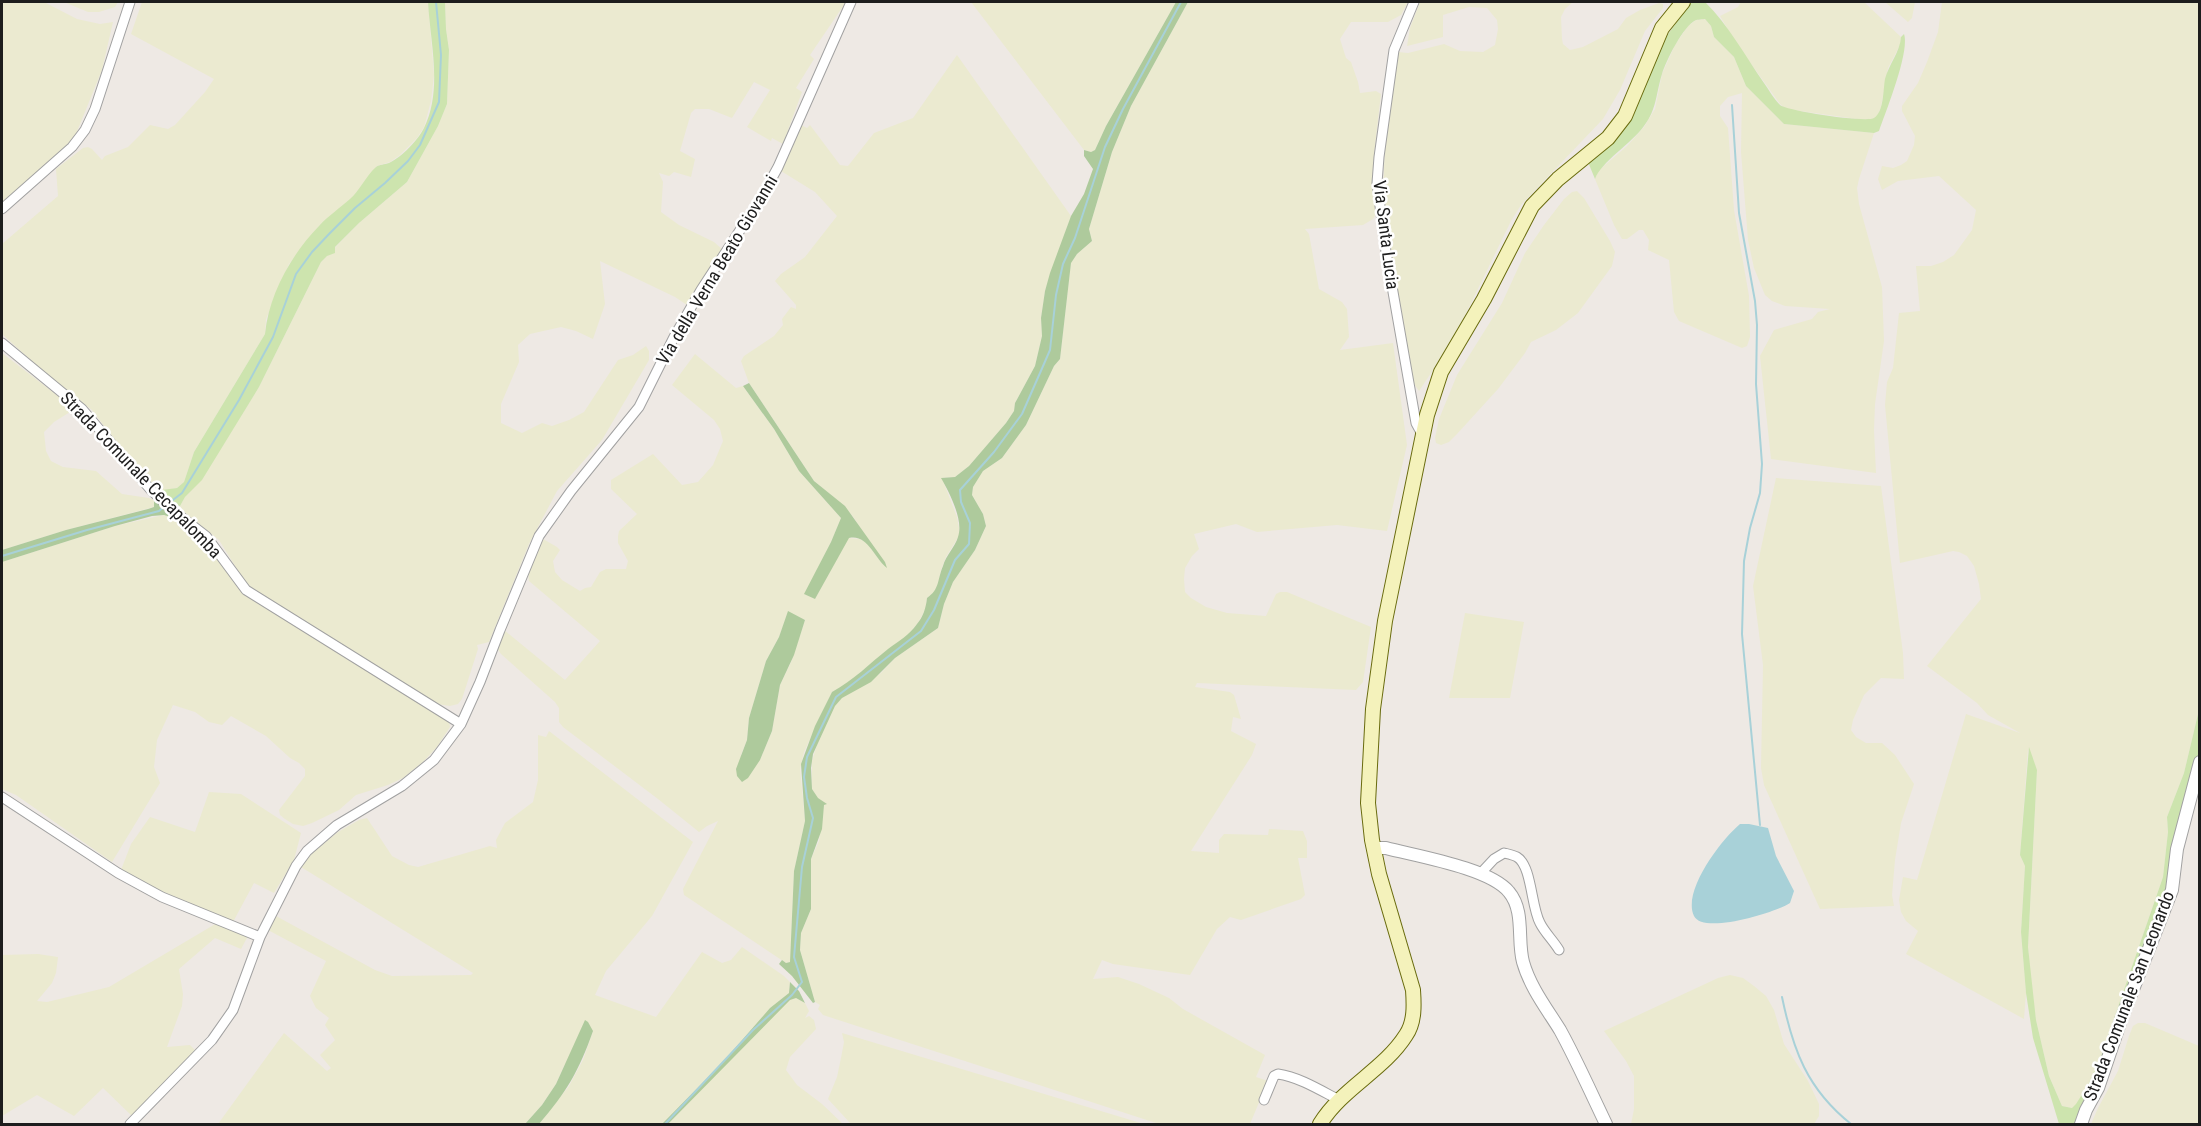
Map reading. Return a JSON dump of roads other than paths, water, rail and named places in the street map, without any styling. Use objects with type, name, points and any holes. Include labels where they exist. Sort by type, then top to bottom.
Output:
[{"type":"main road","points":[[1320,1125],[1339,1100],[1390,1054],[1407,1035],[1414,1007],[1413,990],[1394,930],[1374,848],[1368,803],[1373,709],[1385,621],[1432,394],[1441,372],[1484,299],[1522,223],[1542,194],[1608,138],[1625,116],[1662,28],[1683,2]]},
{"type":"street","points":[[2,209],[72,147],[85,130],[95,110],[130,2]]},
{"type":"street","name":"Via della Verna Beato Giovanni","points":[[130,1125],[212,1040],[233,1010],[260,937],[296,866],[307,851],[337,825],[410,780],[434,760],[461,724],[539,536],[571,491],[639,407],[700,290],[761,198],[778,167],[851,2]]},
{"type":"street","name":"Via Santa Lucia","points":[[1414,2],[1394,50],[1377,183],[1386,252],[1416,423],[1422,434]]},
{"type":"street","name":"Strada Comunale Cecapalomba","points":[[2,343],[82,409],[150,489],[171,509],[206,536],[246,590],[461,724]]},
{"type":"street","name":"Strada Comunale San Leonardo","points":[[2081,1125],[2085,1110],[2098,1088],[2121,1020],[2172,890],[2177,849],[2199,762]]},
{"type":"street","points":[[2,797],[118,873],[162,897],[260,937]]},
{"type":"street","points":[[1374,848],[1386,848],[1480,874],[1509,891],[1515,902],[1520,926],[1520,949],[1527,975],[1575,1058],[1606,1125]]},
{"type":"street","points":[[1480,874],[1494,859],[1504,853],[1519,858],[1525,866],[1534,910],[1540,925],[1559,950]]},
{"type":"street","points":[[1264,1100],[1274,1076],[1278,1074],[1305,1083],[1339,1100]]},
{"type":"water","points":[[1740,824],[1768,828],[1776,856],[1794,891],[1790,903],[1771,912],[1725,923],[1700,921],[1694,916],[1692,906],[1693,893],[1698,880],[1723,842]]},
{"type":"waterway","points":[[169,503],[182,493],[239,400],[273,337],[296,274],[330,233],[408,161],[420,145],[439,102],[441,55],[436,2]]},
{"type":"waterway","points":[[665,1124],[753,1030],[792,995],[802,982],[794,957],[802,867],[813,818],[804,777],[807,757],[836,697],[921,631],[934,610],[955,560],[969,544],[970,523],[961,502],[960,490],[994,452],[1022,414],[1050,350],[1056,295],[1063,264],[1075,238],[1105,147],[1181,2]]},
{"type":"waterway","points":[[1732,105],[1739,213],[1755,301],[1757,325],[1756,384],[1762,464],[1760,493],[1744,561],[1742,634],[1760,825]]},
{"type":"waterway","points":[[2,556],[159,511],[165,506]]},
{"type":"waterway","points":[[1782,997],[1791,1034],[1804,1067],[1823,1097],[1851,1124]]}]
